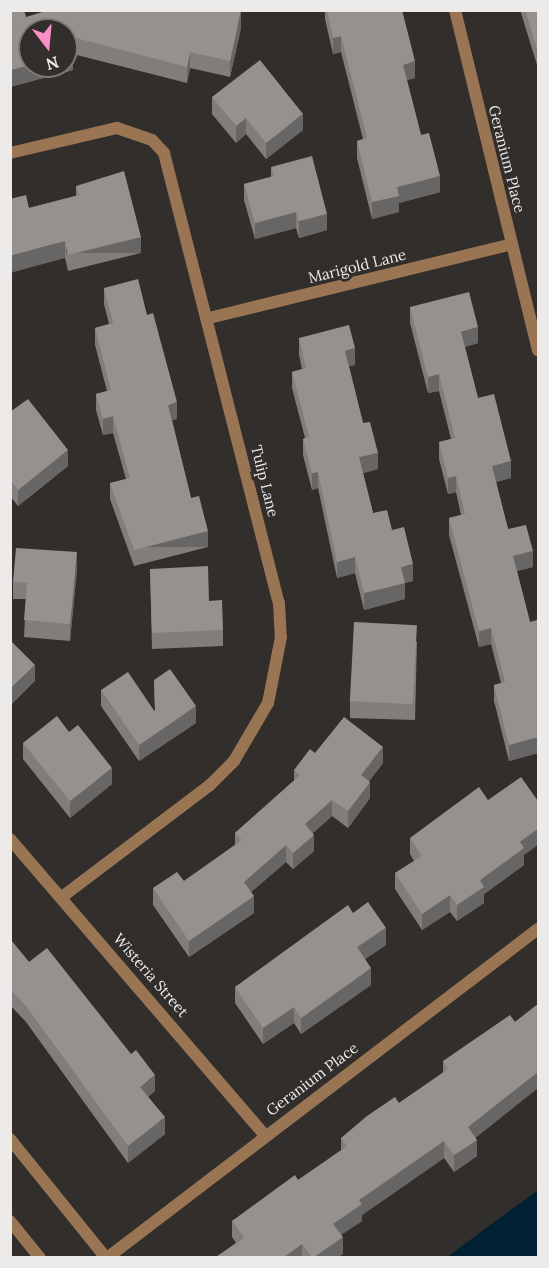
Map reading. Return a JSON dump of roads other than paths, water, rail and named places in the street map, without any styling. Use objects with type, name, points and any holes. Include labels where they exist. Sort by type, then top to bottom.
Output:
[{"type":"street","name":"Geranium Place","points":[[455,10],[538,350]]},
{"type":"street","name":"Tulip Lane","points":[[10,153],[117,128],[152,140],[173,170],[275,584],[281,637],[277,671],[268,703],[234,761],[63,896]]},
{"type":"street","name":"Marigold Lane","points":[[209,318],[512,244]]},
{"type":"street","name":"Wisteria Street","points":[[10,839],[63,896],[264,1134]]},
{"type":"street","name":"Geranium Place","points":[[107,1257],[264,1134],[538,929]]},
{"type":"street","points":[[10,1139],[107,1257]]},
{"type":"street","points":[[10,1221],[40,1257]]},
{"type":"water","points":[[538,1190],[538,1257],[447,1257],[474,1237]]}]
